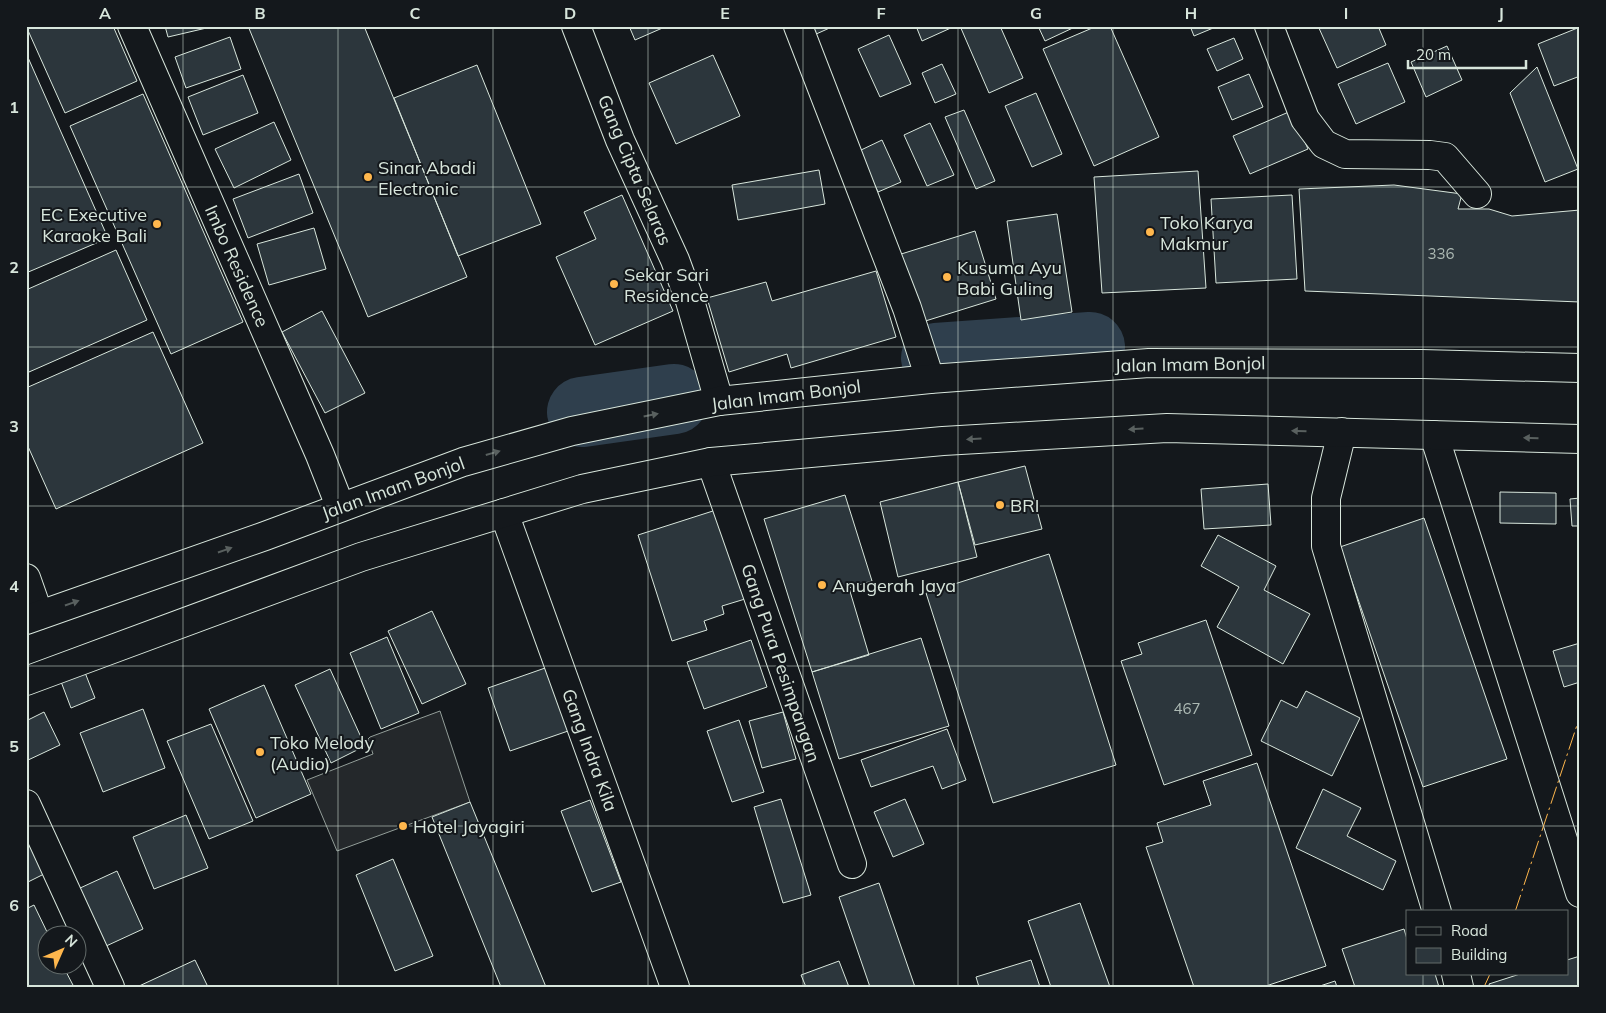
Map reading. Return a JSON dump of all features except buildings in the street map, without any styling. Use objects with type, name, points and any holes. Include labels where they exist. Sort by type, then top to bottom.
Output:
[{"type":"main road","name":"Imbo Residence","points":[[132,26],[320,455],[340,506]]},
{"type":"main road","name":"Gang Cipta Selaras","points":[[576,26],[620,140],[675,260],[690,301],[719,401]]},
{"type":"main road","points":[[798,26],[907,308],[930,379]]},
{"type":"main road","points":[[1269,26],[1305,119],[1324,144],[1345,154],[1430,155],[1445,157],[1477,194]]},
{"type":"main road","name":"Jalan Imam Bonjol","points":[[33,618],[265,536],[340,506],[463,462],[572,431],[719,401],[930,379],[1149,363],[1412,364],[1580,368]]},
{"type":"main road","points":[[26,680],[361,557],[582,489],[711,462],[943,441],[1167,428],[1580,440]]},
{"type":"main road","points":[[1342,432],[1326,498],[1326,546],[1436,910]]},
{"type":"main road","points":[[1434,435],[1580,893]]},
{"type":"main road","name":"Gang Pura Pesimpangan","points":[[711,462],[852,864]]},
{"type":"main road","name":"Gang Indra Kila","points":[[504,513],[675,987]]},
{"type":"main road","points":[[26,578],[33,618]]},
{"type":"main road","points":[[26,804],[110,987]]},
{"type":"shaded area","points":[[440,711],[470,802],[337,851],[307,780],[373,754],[368,739],[370,737]]},
{"type":"waterway","points":[[936,358],[1090,347]]},
{"type":"waterway","points":[[582,412],[674,399]]},
{"type":"power","points":[[1516,910],[1580,716]]},
{"type":"power","points":[[1484,987],[1489,976]]},
{"type":"place","name":"Sinar Abadi Electronic","points":[[368,177]]},
{"type":"place","name":"EC Executive Karaoke Bali","points":[[157,224]]},
{"type":"place","name":"Toko Karya Makmur","points":[[1150,232]]},
{"type":"place","name":"Kusuma Ayu Babi Guling","points":[[947,277]]},
{"type":"place","name":"Sekar Sari Residence","points":[[614,284]]},
{"type":"place","name":"BRI","points":[[1000,505]]},
{"type":"place","name":"Anugerah Jaya","points":[[822,585]]},
{"type":"place","name":"Toko Melody (Audio)","points":[[260,752]]},
{"type":"place","name":"Hotel Jayagiri","points":[[403,826]]}]
